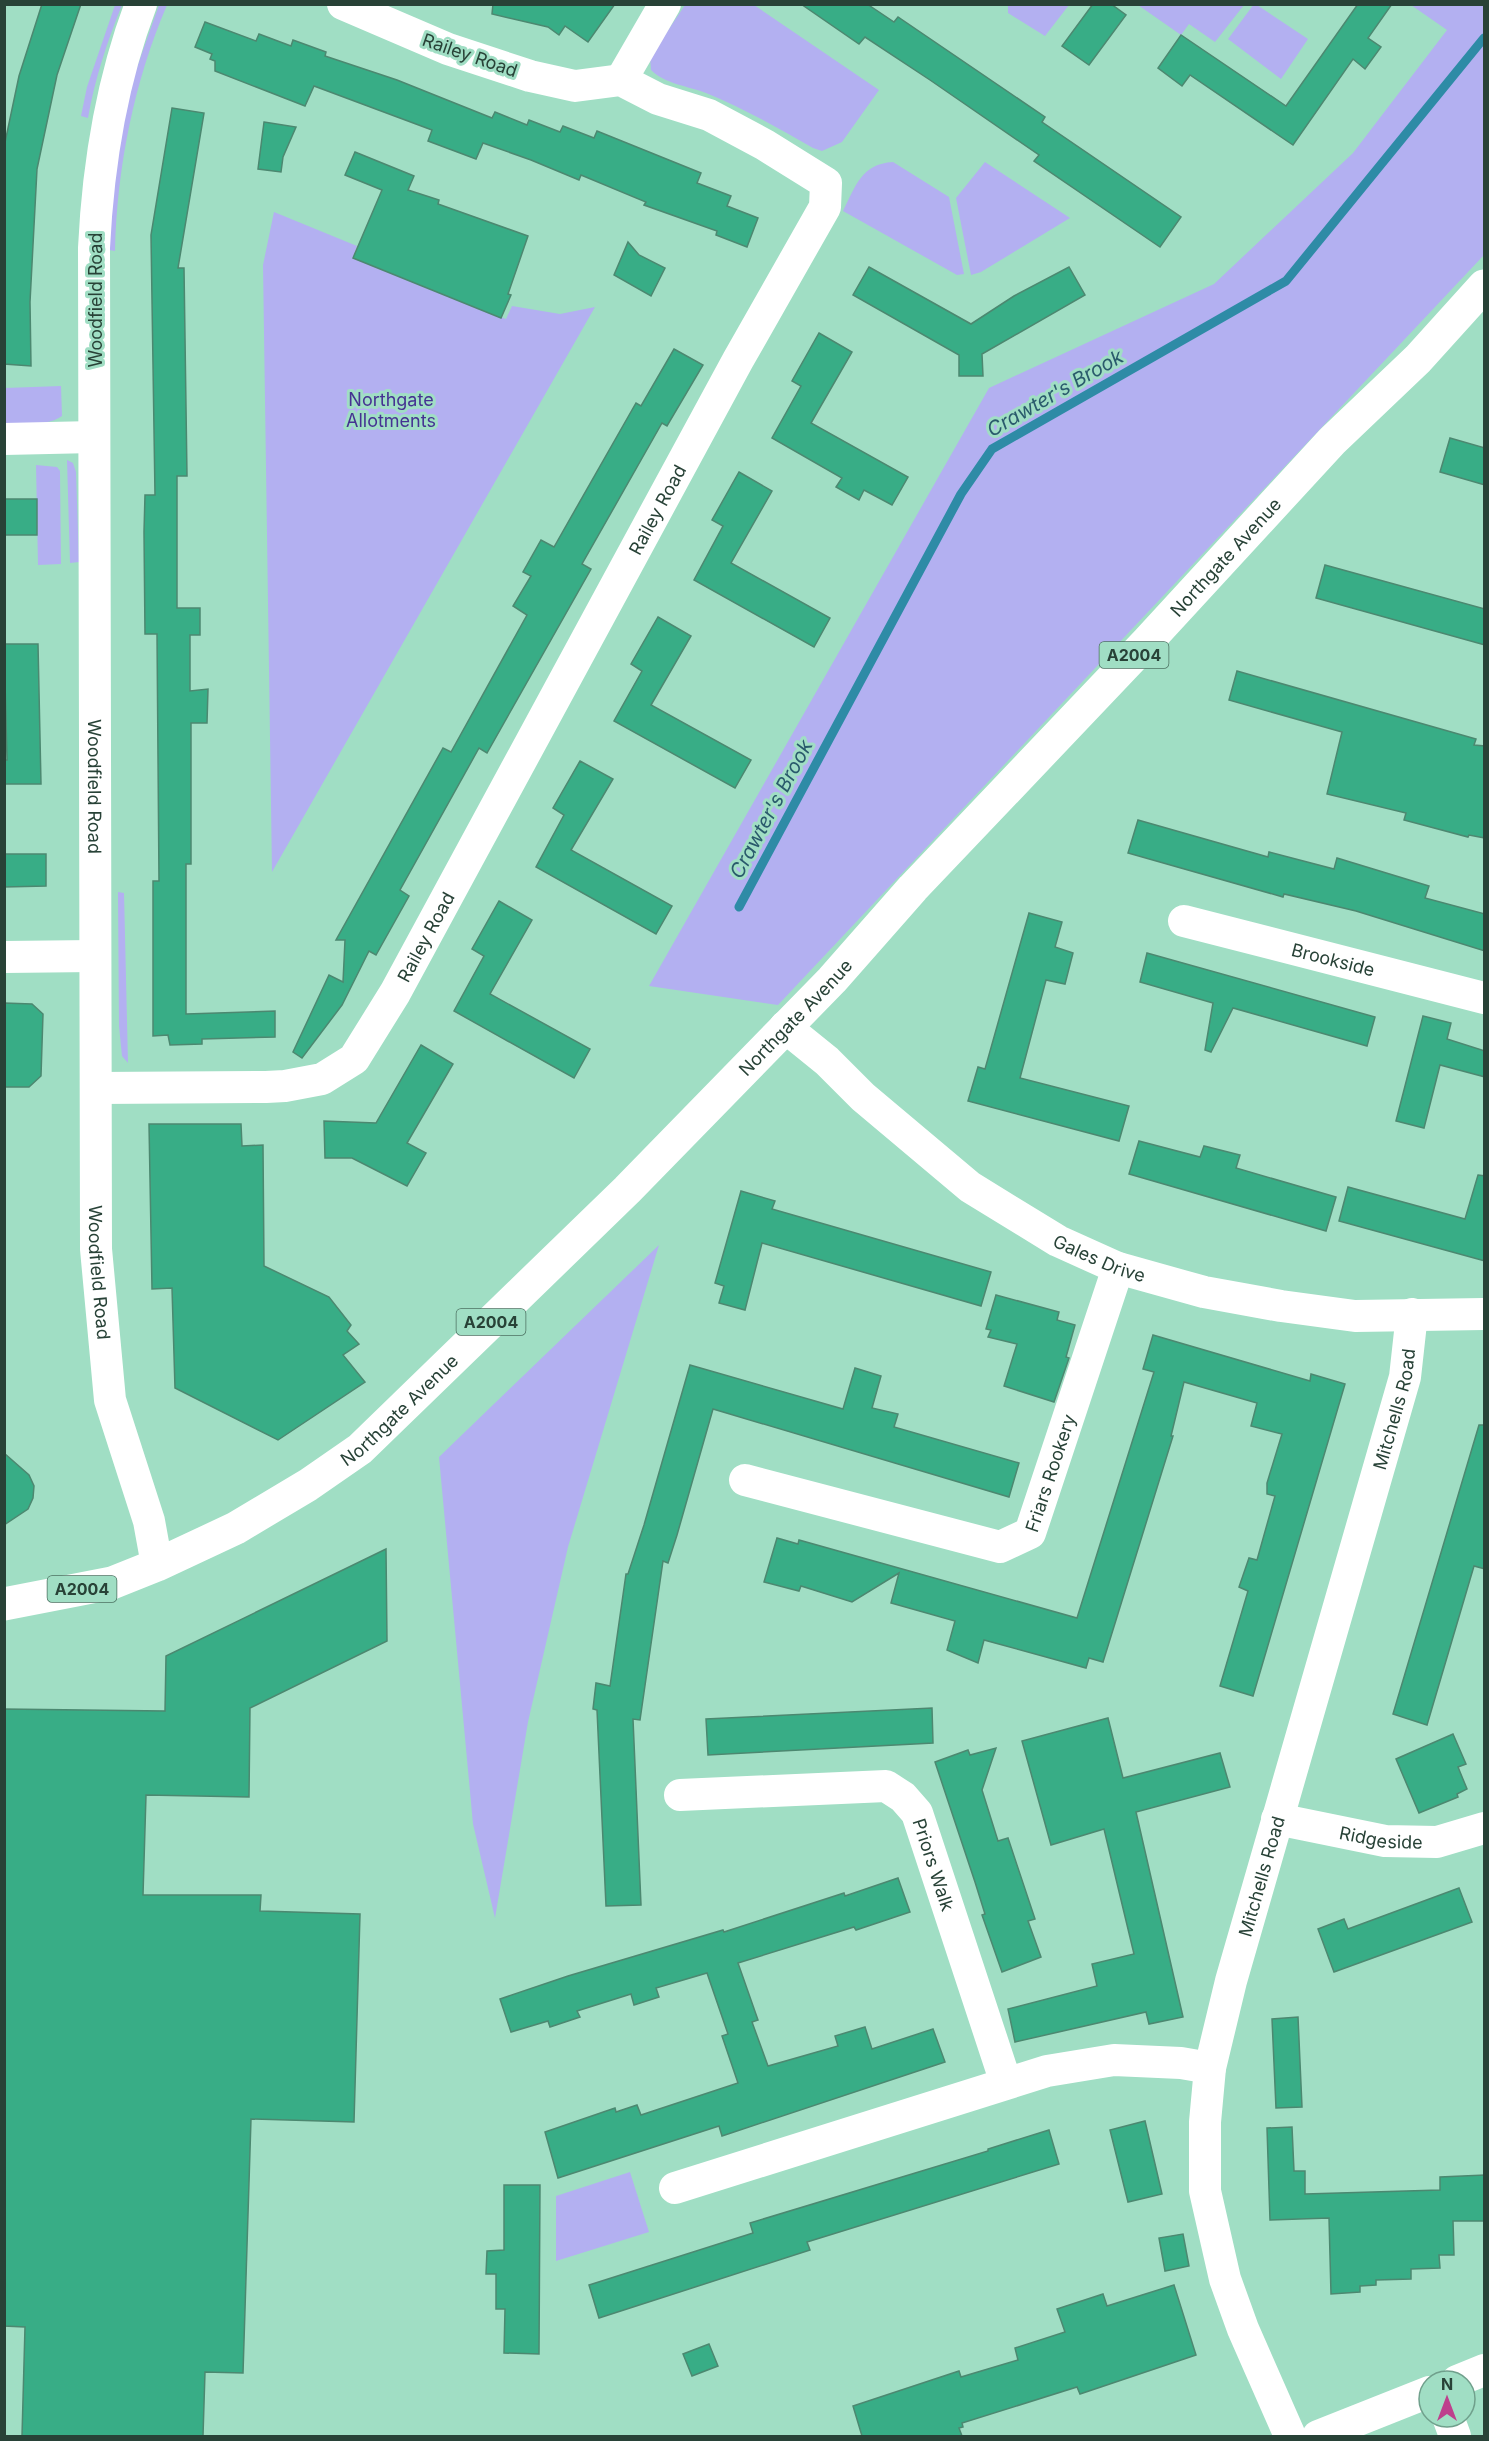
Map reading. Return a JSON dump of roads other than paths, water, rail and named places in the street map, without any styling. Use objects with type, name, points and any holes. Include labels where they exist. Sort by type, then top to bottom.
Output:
[{"type":"main road","name":"Northgate Avenue","points":[[4,1604],[112,1583],[157,1565],[236,1528],[308,1485],[360,1449],[627,1190],[832,980],[913,888],[1147,642],[1332,441],[1418,359],[1485,286]]},
{"type":"street","name":"Woodfield Road","points":[[141,4],[112,100],[98,188],[94,248],[96,1249],[110,1400],[149,1521],[157,1565]]},
{"type":"street","name":"Railey Road","points":[[96,1088],[285,1086],[322,1079],[354,1059],[395,993],[738,360],[825,207],[826,183],[709,115],[658,99],[621,80],[575,86],[530,76],[448,50],[343,4]]},
{"type":"street","points":[[621,80],[665,4]]},
{"type":"street","points":[[4,439],[94,437]]},
{"type":"street","name":"Brookside","points":[[1184,921],[1485,998]]},
{"type":"street","points":[[4,957],[94,956]]},
{"type":"street","name":"Gales Drive","points":[[785,1027],[970,1187],[1058,1241],[1118,1268],[1204,1292],[1355,1316],[1485,1314]]},
{"type":"street","name":"Friars Rookery","points":[[745,1480],[1000,1547],[1030,1533],[1118,1268]]},
{"type":"street","name":"Mitchells Road","points":[[1290,2436],[1243,2329],[1229,2289],[1205,2191],[1205,2122],[1210,2068],[1231,1981],[1405,1377],[1412,1314]]},
{"type":"street","name":"Priors Walk","points":[[680,1795],[886,1786],[903,1797],[917,1813],[1006,2083]]},
{"type":"street","name":"Ridgeside","points":[[1277,1820],[1385,1841],[1437,1842],[1485,1828]]},
{"type":"street","points":[[675,2188],[1047,2071],[1114,2060],[1181,2063],[1210,2068]]},
{"type":"street","points":[[1318,2436],[1417,2397]]},
{"type":"waterway","name":"Crawter's Brook","points":[[739,907],[961,494],[992,449],[1286,281],[1484,38]]},
{"type":"park label","name":"Northgate Allotments","points":[[391,409]]}]
